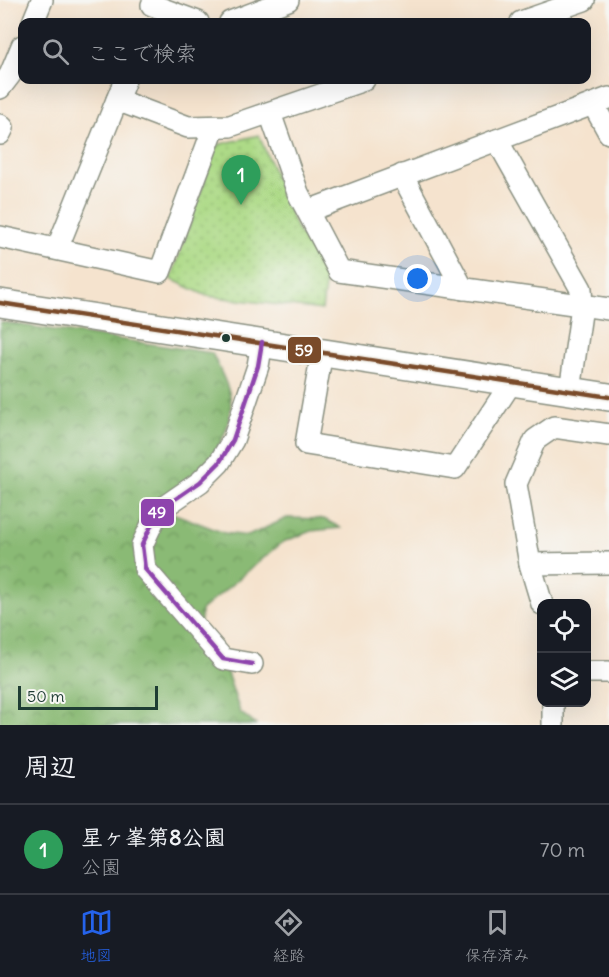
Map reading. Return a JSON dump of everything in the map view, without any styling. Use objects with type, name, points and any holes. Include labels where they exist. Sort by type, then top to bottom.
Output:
[{"type":"street","points":[[241,18],[288,0]]},
{"type":"street","points":[[526,18],[539,7],[584,0]]},
{"type":"street","points":[[151,9],[184,18]]},
{"type":"street","points":[[0,88],[10,75],[18,56]]},
{"type":"street","points":[[57,249],[123,84]]},
{"type":"street","points":[[117,100],[172,122],[214,128],[238,124],[353,84]]},
{"type":"street","points":[[308,211],[601,101],[609,133]]},
{"type":"street","points":[[270,113],[298,193],[339,271],[609,309]]},
{"type":"street","points":[[0,125],[3,128],[0,134]]},
{"type":"street","points":[[0,237],[160,272],[214,128]]},
{"type":"street","points":[[496,140],[581,289],[582,306],[570,391]]},
{"type":"street","points":[[402,175],[463,289]]},
{"type":"street","points":[[0,303],[609,397]]},
{"type":"street","points":[[252,664],[223,659],[145,569],[142,545],[158,511],[200,482],[219,463],[233,440],[258,366],[262,342]]},
{"type":"street","points":[[322,352],[306,444],[455,468],[511,383]]},
{"type":"street","points":[[541,599],[530,564],[516,484],[535,441],[554,428],[609,435]]},
{"type":"street","points":[[530,564],[609,563]]},
{"type":"street","points":[[591,672],[609,672]]},
{"type":"street","points":[[553,707],[553,725]]},
{"type":"green space","points":[[259,135],[297,230],[327,269],[322,310],[207,296],[171,279],[217,145]]},
{"type":"green space","points":[[0,322],[212,353],[230,396],[227,427],[212,458],[170,512],[224,533],[248,536],[287,518],[324,519],[341,528],[311,531],[283,542],[201,610],[200,642],[226,670],[240,712],[256,725],[0,725]]},
{"type":"transit line","name":"59","points":[[0,303],[609,397]]},
{"type":"transit line","name":"49","points":[[252,664],[223,659],[145,569],[142,545],[158,511],[200,482],[219,463],[233,440],[258,366],[262,342]]},
{"type":"place","name":"星ヶ峯第8公園","points":[[241,205]]}]
